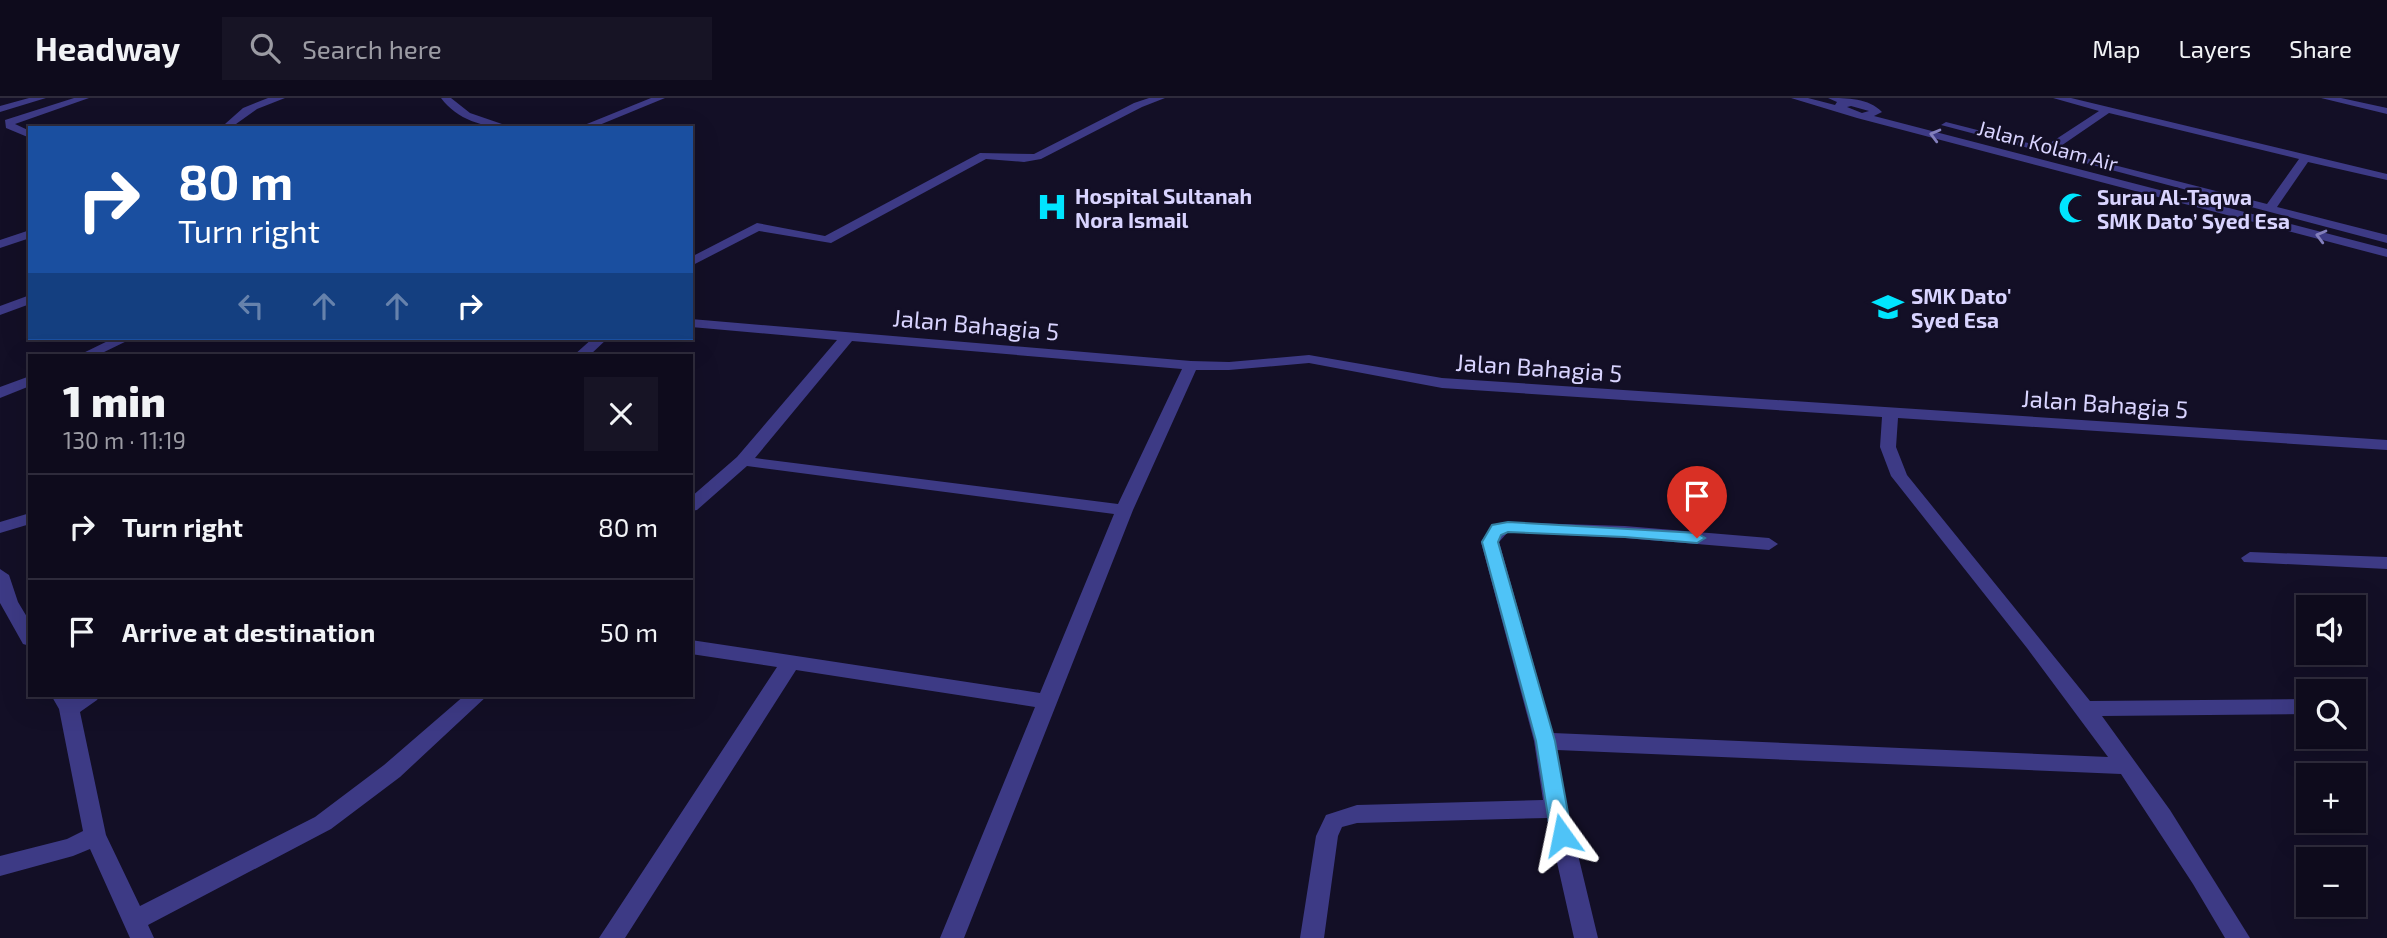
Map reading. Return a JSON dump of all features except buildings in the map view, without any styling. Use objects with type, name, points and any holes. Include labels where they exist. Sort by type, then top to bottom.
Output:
[{"type":"street","points":[[0,110],[41,98]]},
{"type":"street","points":[[28,134],[11,128],[9,122],[84,98]]},
{"type":"street","points":[[232,126],[230,124],[242,112],[263,102],[280,98]]},
{"type":"street","points":[[446,98],[452,107],[467,116],[502,126]]},
{"type":"street","points":[[587,126],[660,98]]},
{"type":"street","points":[[693,261],[757,227],[827,240],[985,155],[1024,159],[1037,157],[1138,106],[1160,98]]},
{"type":"street","points":[[1796,98],[1841,110],[1868,106]]},
{"type":"street","points":[[1833,98],[1868,106]]},
{"type":"street","points":[[2058,98],[2387,177]]},
{"type":"street","points":[[2326,98],[2387,111]]},
{"type":"street","points":[[1841,110],[1839,106],[1851,103]]},
{"type":"street","name":"Jalan Kolam Air","points":[[1868,106],[2387,239]]},
{"type":"street","name":"Jalan Kolam Air","points":[[1868,106],[2387,253]]},
{"type":"street","points":[[2047,150],[2107,110]]},
{"type":"street","points":[[2270,208],[2306,157]]},
{"type":"street","points":[[0,244],[28,235]]},
{"type":"street","points":[[0,311],[28,300]]},
{"type":"street","name":"Jalan Bahagia 5","points":[[693,323],[1191,365],[1231,366],[1277,359],[1311,359],[1442,383],[2387,445]]},
{"type":"street","points":[[693,504],[743,461],[848,336]]},
{"type":"street","points":[[88,354],[121,340]]},
{"type":"street","points":[[582,354],[599,340]]},
{"type":"street","points":[[951,938],[1124,510],[1191,365]]},
{"type":"street","points":[[0,393],[28,381]]},
{"type":"street","points":[[1890,412],[1888,447],[1899,476],[2086,709],[2207,883],[2238,938]]},
{"type":"street","points":[[743,461],[1124,510]]},
{"type":"street","points":[[0,528],[28,519]]},
{"type":"street","points":[[1586,938],[1556,809],[1545,741],[1490,542],[1498,529],[1625,532],[1769,544]]},
{"type":"street","points":[[2250,558],[2387,563]]},
{"type":"street","points":[[0,575],[5,603],[28,636]]},
{"type":"street","points":[[693,647],[1046,701]]},
{"type":"street","points":[[611,938],[790,663]]},
{"type":"street","points":[[83,697],[65,702],[95,835],[139,929],[323,823],[392,771],[476,697]]},
{"type":"street","points":[[2086,709],[2296,706]]},
{"type":"street","points":[[1545,741],[2126,766]]},
{"type":"street","points":[[1312,938],[1327,836],[1334,821],[1357,814],[1556,809]]},
{"type":"street","points":[[0,866],[73,847],[95,835]]},
{"type":"place","name":"Hospital Sultanah Nora Ismail","points":[[1052,207]]},
{"type":"place","name":"Surau Al-Taqwa SMK Dato’ Syed Esa","points":[[2074,208]]},
{"type":"place","name":"SMK Dato' Syed Esa","points":[[1888,307]]},
{"type":"route","points":[[1562,835],[1545,741],[1490,542],[1493,533],[1508,527],[1697,538]]}]
